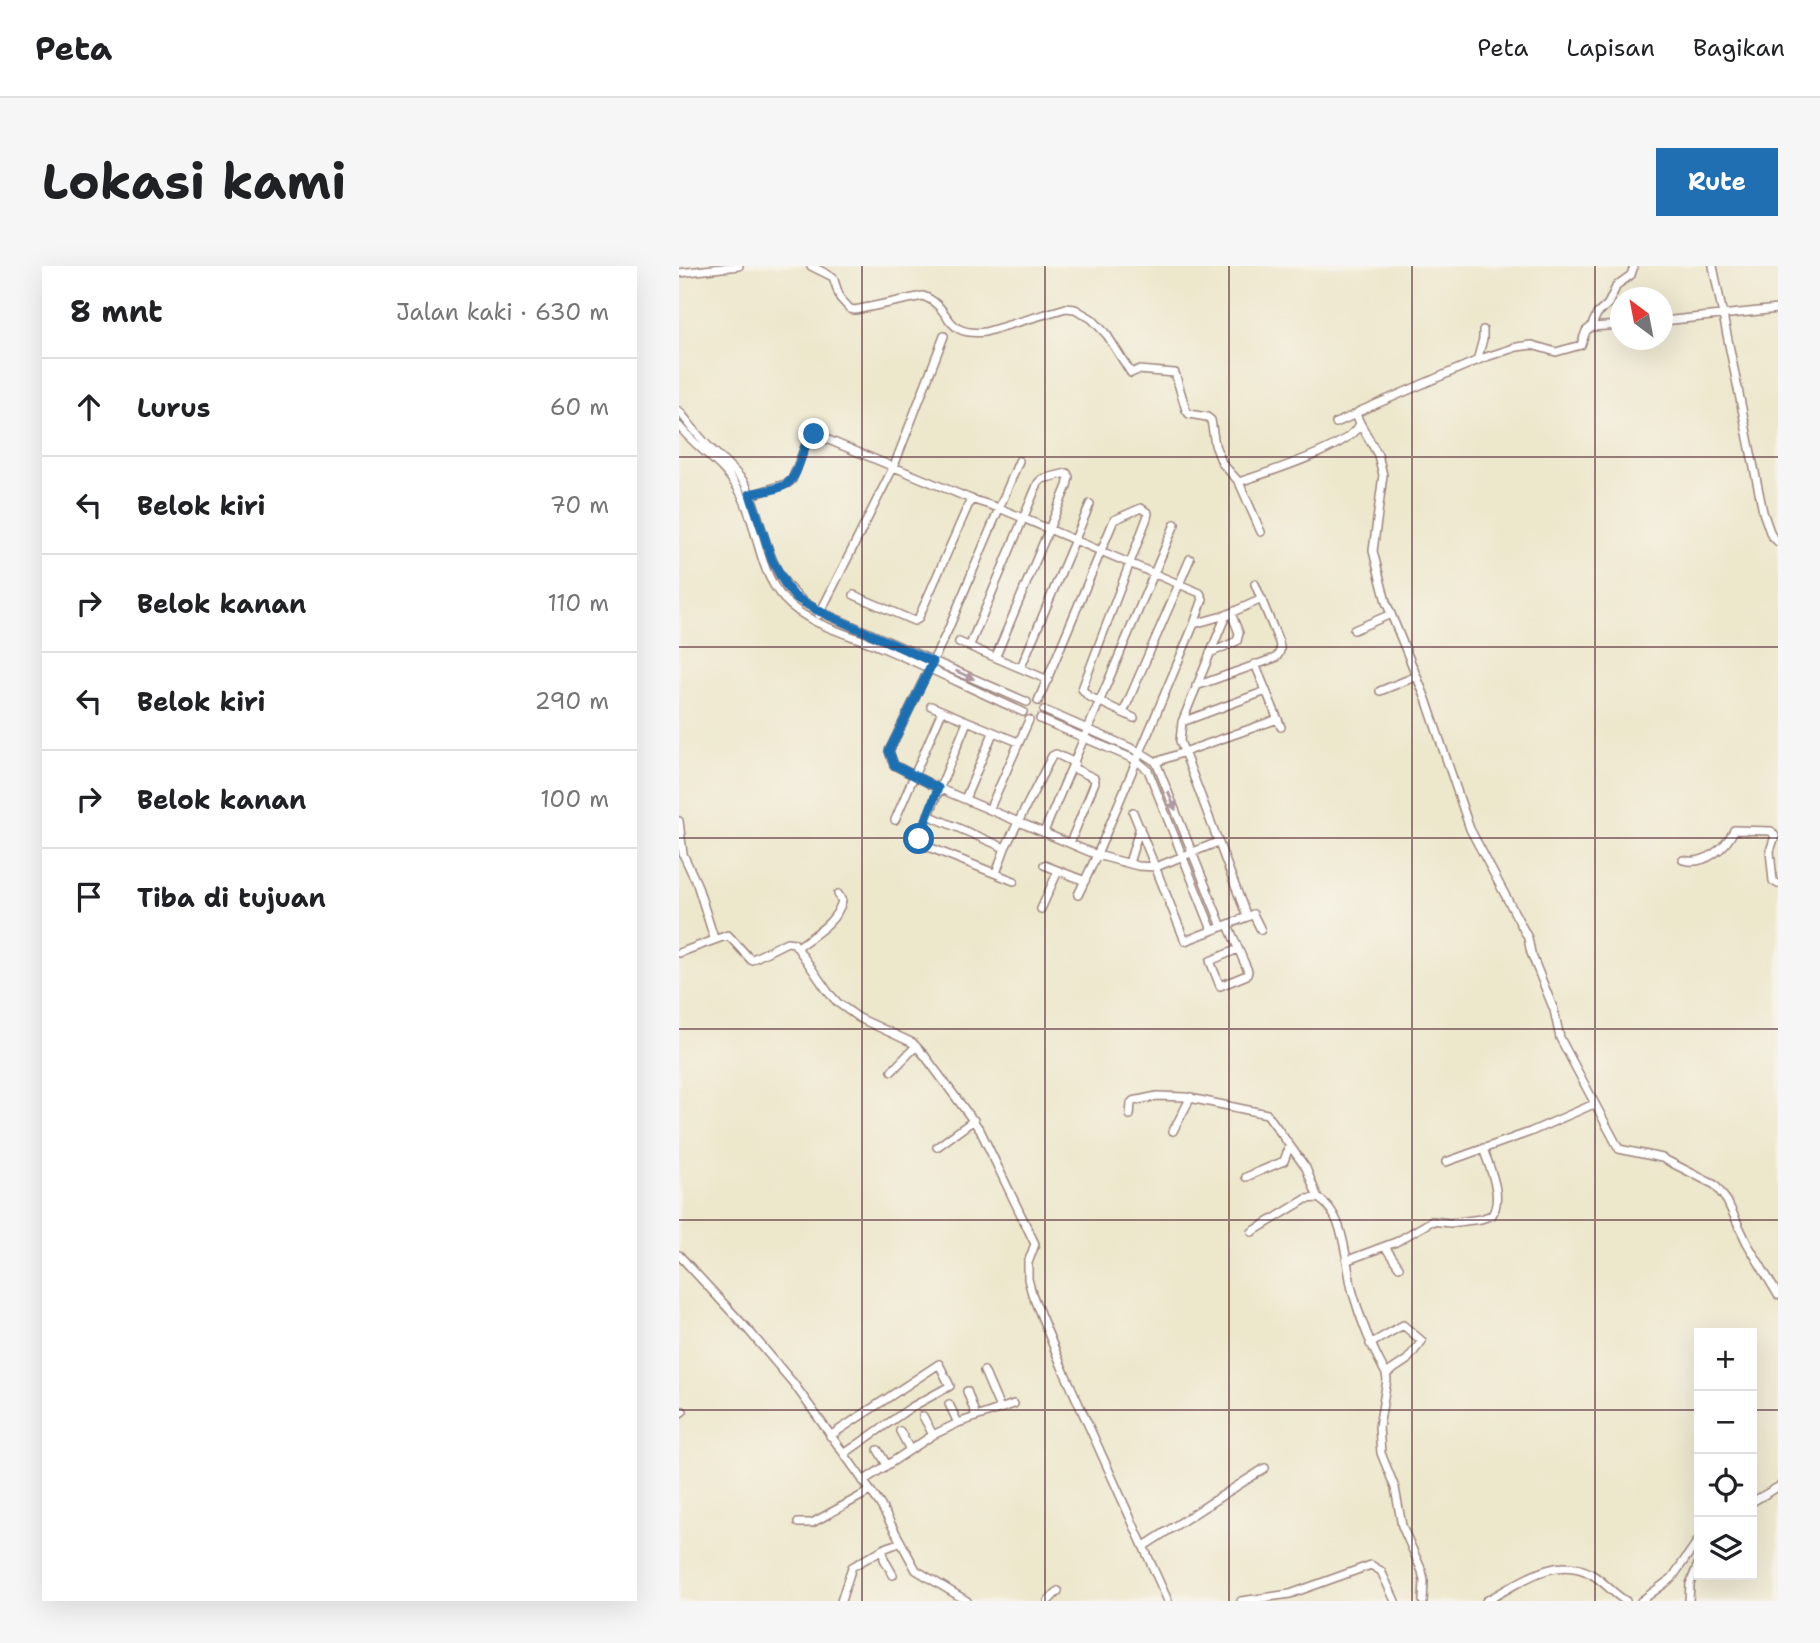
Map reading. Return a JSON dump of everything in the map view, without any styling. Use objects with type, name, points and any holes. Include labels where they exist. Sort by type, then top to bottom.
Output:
[{"type":"street","points":[[679,274],[739,266]]},
{"type":"street","points":[[811,266],[830,273],[837,293],[850,309],[860,310],[923,296],[939,306],[948,321],[972,334],[1066,308],[1084,313],[1107,335],[1131,373],[1138,370],[1175,373],[1189,414],[1211,420],[1215,445],[1222,463],[1239,482],[1261,532]]},
{"type":"street","points":[[1336,423],[1477,361],[1517,347],[1532,345],[1556,352],[1583,343],[1586,331],[1591,327],[1597,313],[1609,302],[1615,287],[1631,275],[1634,266]]},
{"type":"street","points":[[1713,266],[1763,512],[1772,535],[1778,542]]},
{"type":"street","points":[[1673,320],[1778,309]]},
{"type":"street","points":[[1591,327],[1610,326]]},
{"type":"street","points":[[1477,361],[1483,330]]},
{"type":"street","points":[[817,623],[894,466],[944,336]]},
{"type":"street","points":[[679,411],[697,434],[729,464],[747,496],[768,550],[787,587],[805,604],[1027,702],[1038,701]]},
{"type":"street","points":[[1356,414],[1378,455],[1383,475],[1373,551],[1386,602],[1417,676],[1470,829],[1525,932],[1554,1010],[1560,1038],[1619,1149],[1663,1158],[1715,1185],[1727,1201],[1747,1243],[1778,1295]]},
{"type":"street","points":[[1239,482],[1331,448],[1358,429],[1360,423]]},
{"type":"street","points":[[679,426],[747,496],[763,563],[776,588],[791,606],[817,623],[884,648],[1023,712],[1029,720]]},
{"type":"street","points":[[747,496],[792,480],[808,439],[814,434],[1200,593],[1203,599],[1194,624],[1078,895]]},
{"type":"street","points":[[1019,461],[930,670],[889,751],[894,765],[938,788],[1097,855],[1138,866],[1156,867],[1217,842]]},
{"type":"street","points":[[970,645],[1038,482],[1066,473],[1069,477],[1067,486],[996,656]]},
{"type":"street","points":[[854,595],[915,621],[918,619],[971,499]]},
{"type":"street","points":[[1021,667],[1090,504]]},
{"type":"street","points":[[1038,701],[1114,520],[1141,508],[1148,513],[1147,519],[1083,684],[1084,693],[1134,718]]},
{"type":"street","points":[[1044,832],[1175,524]]},
{"type":"street","points":[[1123,713],[1190,559]]},
{"type":"street","points":[[1196,686],[1275,658],[1281,649],[1255,584]]},
{"type":"street","points":[[1194,624],[1228,614],[1262,599]]},
{"type":"street","points":[[1228,614],[1179,731],[1182,752],[1247,917]]},
{"type":"street","points":[[1210,653],[1237,640],[1239,633],[1228,614]]},
{"type":"street","points":[[1354,631],[1391,614]]},
{"type":"street","points":[[959,642],[1048,680]]},
{"type":"street","points":[[1255,664],[1281,727]]},
{"type":"street","points":[[1380,691],[1417,676]]},
{"type":"street","points":[[1182,722],[1266,691]]},
{"type":"street","points":[[1038,701],[1044,710],[1140,752],[1156,762],[1192,852],[1225,926],[1238,949],[1248,971],[1247,975],[1220,986],[1210,961],[1238,949]]},
{"type":"street","points":[[1023,712],[1027,702]]},
{"type":"street","points":[[931,706],[1018,742]]},
{"type":"street","points":[[1040,719],[1044,710]]},
{"type":"street","points":[[895,820],[942,711]]},
{"type":"street","points":[[1029,720],[1040,719],[1136,760],[1148,770],[1212,930]]},
{"type":"street","points":[[1156,762],[1277,719]]},
{"type":"street","points":[[990,808],[1029,720]]},
{"type":"street","points":[[967,722],[919,835],[921,844],[1014,881]]},
{"type":"street","points":[[965,799],[993,733]]},
{"type":"street","points":[[996,873],[1005,848],[1052,756],[1056,754],[1094,778],[1095,782],[1070,843]]},
{"type":"street","points":[[1133,812],[1185,941],[1253,914],[1261,930]]},
{"type":"street","points":[[929,815],[1005,848]]},
{"type":"street","points":[[679,821],[683,854],[697,884],[714,938]]},
{"type":"street","points":[[1129,863],[1140,827]]},
{"type":"street","points":[[1683,860],[1706,860],[1730,838],[1734,830],[1771,831],[1775,836],[1770,851],[1773,881],[1778,884]]},
{"type":"street","points":[[1044,865],[1085,881]]},
{"type":"street","points":[[1041,909],[1058,871]]},
{"type":"street","points":[[798,947],[835,917],[842,901],[838,894]]},
{"type":"street","points":[[679,953],[714,938],[731,935],[751,961],[787,942],[794,943],[838,1003],[859,1018],[916,1046],[974,1121],[1035,1244],[1029,1257],[1028,1279],[1044,1325],[1168,1601]]},
{"type":"street","points":[[892,1071],[916,1046]]},
{"type":"street","points":[[1130,1115],[1131,1103],[1135,1100],[1157,1096],[1191,1097],[1267,1114],[1305,1168],[1318,1198],[1329,1207],[1346,1245],[1353,1294],[1370,1344],[1386,1374],[1379,1427],[1381,1453],[1395,1488],[1402,1526],[1425,1581],[1423,1601]]},
{"type":"street","points":[[1173,1130],[1191,1097]]},
{"type":"street","points":[[1446,1162],[1530,1132],[1594,1104]]},
{"type":"street","points":[[937,1147],[974,1121]]},
{"type":"street","points":[[1246,1177],[1284,1161],[1289,1147]]},
{"type":"street","points":[[1348,1260],[1385,1247],[1431,1221],[1450,1223],[1492,1215],[1497,1206],[1496,1194],[1483,1148]]},
{"type":"street","points":[[1252,1232],[1306,1199],[1318,1198]]},
{"type":"street","points":[[1385,1247],[1399,1267]]},
{"type":"street","points":[[679,1255],[769,1353],[870,1491],[916,1570],[967,1601]]},
{"type":"street","points":[[1370,1344],[1403,1325],[1422,1342],[1407,1360],[1386,1374]]},
{"type":"street","points":[[830,1436],[939,1364],[950,1386],[910,1408],[844,1454]]},
{"type":"street","points":[[984,1371],[1000,1408]]},
{"type":"street","points":[[967,1391],[976,1416]]},
{"type":"street","points":[[949,1404],[958,1423]]},
{"type":"street","points":[[863,1481],[933,1435],[976,1416],[1014,1404]]},
{"type":"street","points":[[923,1416],[933,1435]]},
{"type":"street","points":[[900,1431],[910,1450]]},
{"type":"street","points":[[878,1450],[887,1465]]},
{"type":"street","points":[[1144,1546],[1265,1468]]},
{"type":"street","points":[[1757,1499],[1778,1487]]},
{"type":"street","points":[[798,1523],[813,1524],[870,1491]]},
{"type":"street","points":[[841,1601],[852,1567],[901,1542]]},
{"type":"street","points":[[1641,1601],[1672,1578],[1694,1546]]},
{"type":"street","points":[[883,1549],[884,1559],[893,1576]]},
{"type":"street","points":[[1241,1601],[1290,1594],[1371,1565],[1381,1571],[1395,1601]]},
{"type":"street","points":[[1486,1601],[1537,1573],[1554,1567],[1587,1572],[1626,1601]]},
{"type":"street","points":[[1689,1601],[1690,1584],[1694,1574]]},
{"type":"street","points":[[1048,1601],[1058,1591]]},
{"type":"route","points":[[814,434],[808,439],[792,480],[784,485],[750,494],[772,560],[795,597],[821,612],[933,662],[889,751],[891,761],[898,769],[938,788],[919,839]]}]
